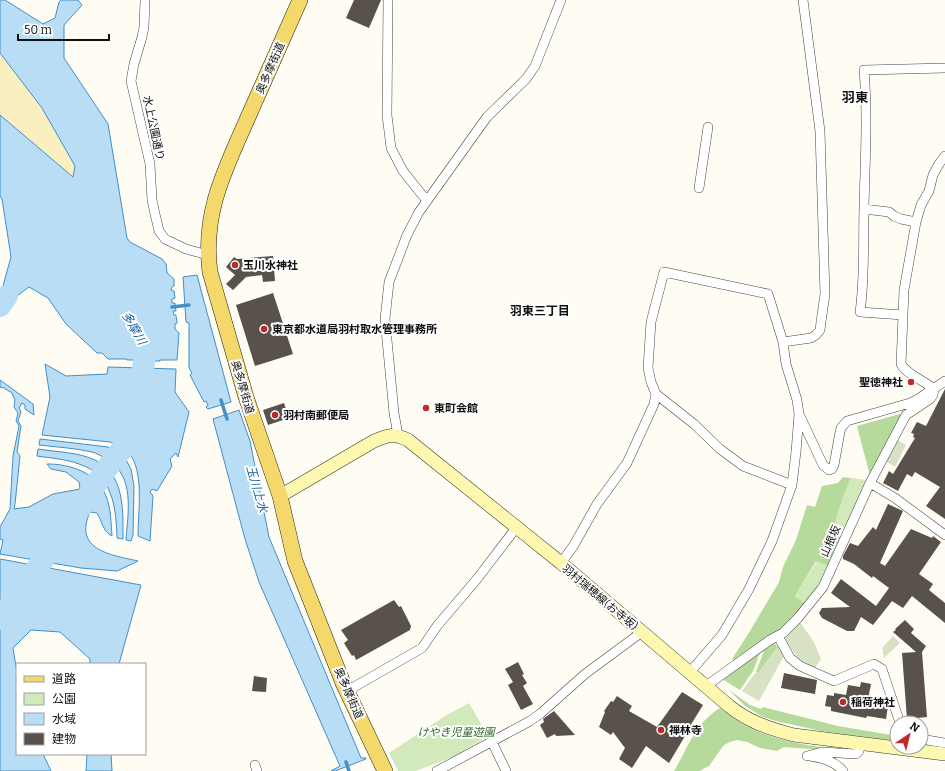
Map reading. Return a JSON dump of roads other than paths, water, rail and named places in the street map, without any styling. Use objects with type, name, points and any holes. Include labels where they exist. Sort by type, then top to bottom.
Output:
[{"type":"main road","name":"奥多摩街道","points":[[300,0],[220,182],[211,216],[208,255],[210,272],[246,397],[280,496],[295,562],[347,691],[385,771]]},
{"type":"main road","points":[[280,496],[374,441],[384,437],[398,435]]},
{"type":"main road","name":"羽村瑞穂線(お寺坂)","points":[[398,435],[408,440],[561,563],[690,672],[711,682],[739,713],[760,725],[794,735],[945,754]]},
{"type":"street","name":"水上公園通り","points":[[145,0],[144,27],[131,81],[150,164],[152,200],[159,231],[165,239],[186,249],[208,255]]},
{"type":"street","points":[[388,0],[387,115],[391,148],[403,171],[427,201]]},
{"type":"street","points":[[398,435],[390,378],[385,319],[389,282],[407,235],[419,212],[487,117],[526,79],[535,66],[561,0]]},
{"type":"street","points":[[782,342],[811,338],[816,335],[820,330],[825,294],[820,131],[803,0]]},
{"type":"street","points":[[903,316],[860,312],[863,290],[866,90],[864,70],[945,68]]},
{"type":"street","points":[[699,188],[708,127]]},
{"type":"street","points":[[934,388],[927,382],[904,369],[901,364],[903,316],[906,280],[916,222],[921,206],[929,191],[933,175],[945,156]]},
{"type":"street","points":[[864,209],[889,212],[901,219],[916,222]]},
{"type":"street","points":[[690,672],[722,635],[749,589],[772,541],[792,485],[799,414],[797,400],[768,294],[664,272],[651,322],[648,368],[651,382],[656,394],[694,424],[720,449],[743,466],[792,485]]},
{"type":"street","points":[[799,414],[823,465],[829,470],[832,469],[834,465],[840,432],[847,420],[910,403],[945,381]]},
{"type":"street","name":"山根坂","points":[[711,682],[770,640],[783,633],[798,618],[823,587],[870,483],[906,415],[930,399],[934,395],[934,388]]},
{"type":"street","points":[[561,563],[574,545],[597,504],[630,457],[654,404],[656,394]]},
{"type":"street","points":[[870,483],[895,498],[945,535]]},
{"type":"street","points":[[347,691],[422,648],[437,626],[477,579],[516,528]]},
{"type":"street","points":[[437,771],[492,742],[540,714],[585,674],[642,632]]},
{"type":"street","points":[[778,636],[790,658],[800,666],[834,681],[874,664],[882,669],[897,715]]},
{"type":"street","points":[[929,740],[945,743]]},
{"type":"street","points":[[492,742],[506,771]]},
{"type":"street","points":[[843,771],[833,762],[807,756],[822,752],[856,754],[859,751],[860,744]]},
{"type":"water","points":[[0,0],[5,0],[43,24],[55,18],[59,2],[61,0],[78,0],[82,5],[64,25],[64,58],[108,124],[127,238],[130,242],[162,259],[166,264],[167,273],[174,279],[174,286],[171,290],[174,291],[175,298],[172,299],[172,303],[175,303],[176,311],[173,311],[174,315],[176,315],[177,323],[175,324],[175,329],[179,333],[177,360],[151,361],[151,359],[108,359],[102,353],[97,353],[66,324],[48,298],[29,287],[13,299],[1,293],[11,257],[2,199],[0,196],[0,115],[73,177],[75,166],[42,108],[0,53]]},
{"type":"water","points":[[197,275],[231,402],[208,409],[206,407],[208,405],[206,401],[204,402],[190,375],[192,373],[189,368],[189,323],[186,322],[183,277]]},
{"type":"water","points":[[45,364],[66,376],[107,374],[108,367],[176,369],[175,392],[189,412],[178,457],[176,453],[170,459],[172,466],[157,491],[152,489],[150,492],[153,496],[150,541],[138,536],[139,488],[137,469],[134,461],[127,452],[110,442],[42,435],[50,397]]},
{"type":"water","points":[[0,380],[33,404],[34,415],[25,409],[25,405],[22,403],[19,408],[21,412],[18,421],[21,426],[17,452],[20,456],[14,509],[29,507],[53,494],[80,489],[79,482],[66,472],[51,469],[47,464],[56,464],[81,471],[89,475],[102,488],[108,501],[110,511],[112,536],[105,529],[97,513],[90,512],[86,525],[87,535],[91,543],[106,553],[138,561],[117,571],[81,568],[0,554],[3,540],[0,539],[0,527],[10,509],[13,456],[19,426],[16,421],[18,413],[14,407],[15,400],[12,393],[0,387]]},
{"type":"water","points":[[239,410],[250,441],[269,537],[361,758],[366,758],[335,771],[331,771],[340,766],[259,582],[245,539],[213,419]]},
{"type":"water","points":[[40,439],[108,447],[120,454],[126,460],[131,469],[134,486],[133,535],[131,541],[126,540],[128,496],[126,485],[117,467],[100,455],[94,453],[39,445]]},
{"type":"water","points":[[38,449],[81,455],[95,460],[105,466],[112,474],[120,494],[123,517],[123,539],[117,538],[114,504],[106,484],[99,476],[90,469],[74,462],[37,456]]},
{"type":"water","points":[[0,559],[141,585],[119,663],[90,663],[90,659],[60,632],[31,630],[13,648],[16,667],[16,755],[43,755],[51,771],[0,771]]},
{"type":"water","points":[[87,755],[111,755],[112,771],[86,771]]},
{"type":"waterway","points":[[0,306],[7,296]]},
{"type":"waterway","name":"玉川上水","points":[[172,307],[189,305]]},
{"type":"waterway","name":"多摩川","points":[[81,507],[104,472],[129,440],[135,421],[146,349],[135,331]]},
{"type":"waterway","name":"玉川上水","points":[[221,400],[227,419]]},
{"type":"waterway","name":"多摩川","points":[[0,619],[60,537]]},
{"type":"waterway","name":"玉川上水","points":[[346,762],[349,771]]},
{"type":"place","name":"玉川水神社","points":[[235,265]]},
{"type":"place","name":"東京都水道局羽村取水管理事務所","points":[[264,329]]},
{"type":"place","name":"聖徳神社","points":[[911,382]]},
{"type":"place","name":"東町会館","points":[[426,408]]},
{"type":"place","name":"羽村南郵便局","points":[[275,415]]},
{"type":"place","name":"稲荷神社","points":[[843,702]]},
{"type":"place","name":"禅林寺","points":[[661,730]]},
{"type":"district","name":"羽東","points":[[855,97]]},
{"type":"district","name":"羽東三丁目","points":[[540,311]]},
{"type":"park label","name":"けやき児童遊園","points":[[456,732]]}]
